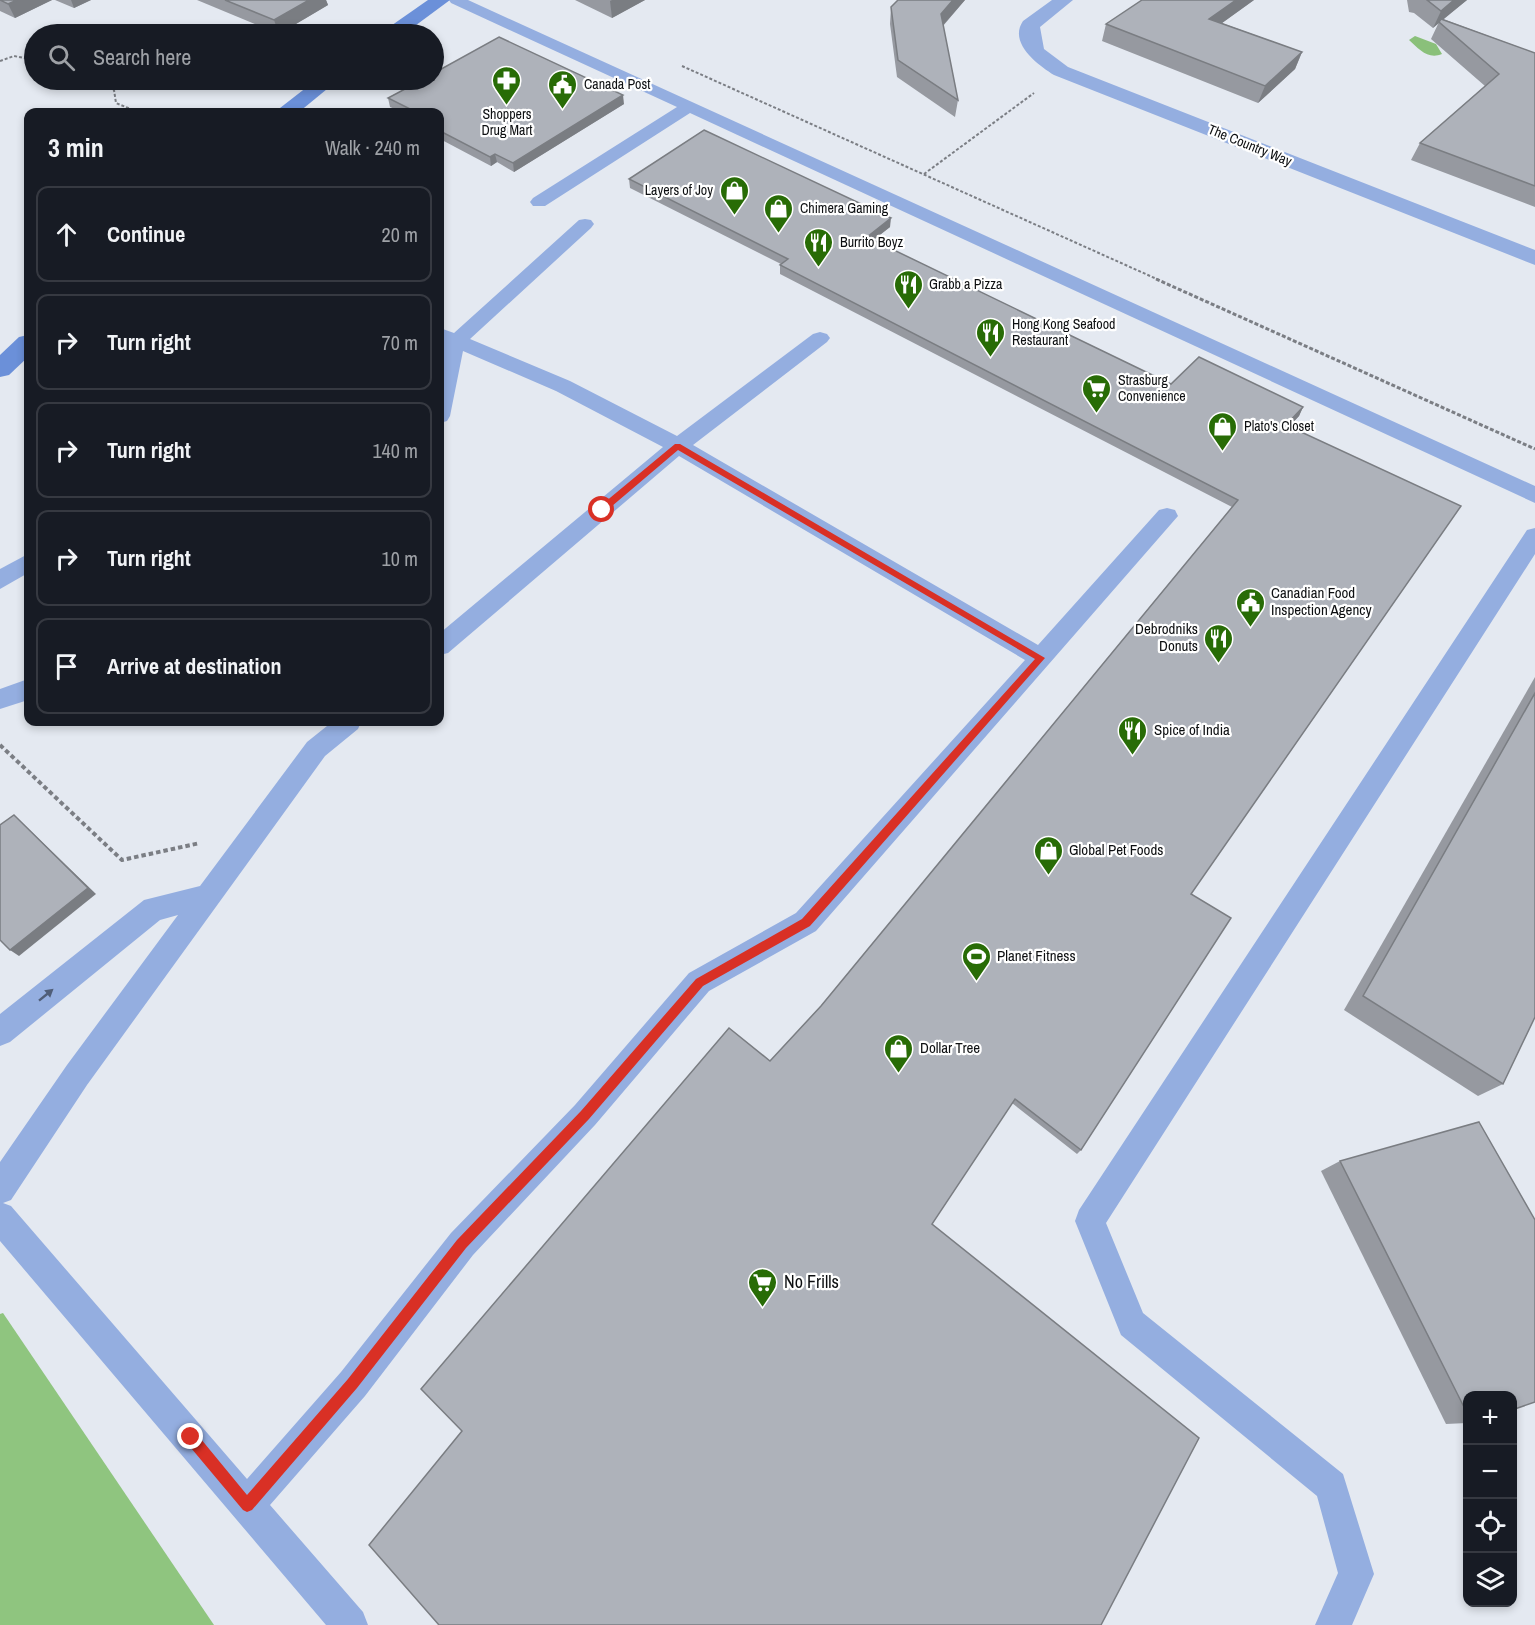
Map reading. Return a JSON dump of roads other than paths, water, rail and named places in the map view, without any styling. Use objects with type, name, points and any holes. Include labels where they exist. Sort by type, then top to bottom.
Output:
[{"type":"street","points":[[406,24],[441,0]]},
{"type":"street","name":"The Country Way","points":[[1065,0],[1030,26],[1030,41],[1037,54],[1061,71],[1535,258]]},
{"type":"street","points":[[292,108],[315,90]]},
{"type":"street","points":[[0,369],[24,347]]},
{"type":"lane","points":[[456,0],[1535,495]]},
{"type":"lane","points":[[539,202],[690,106]]},
{"type":"lane","points":[[444,356],[445,341],[585,225]]},
{"type":"lane","points":[[444,643],[678,446],[820,338]]},
{"type":"lane","points":[[445,341],[563,386],[678,446],[1041,658]]},
{"type":"lane","points":[[247,1505],[353,1384],[462,1244],[585,1115],[699,982],[806,922],[1167,516]]},
{"type":"lane","points":[[1333,1625],[1356,1574],[1331,1486],[1132,1324],[1090,1221],[1535,536]]},
{"type":"lane","points":[[0,580],[24,565]]},
{"type":"lane","points":[[0,699],[9,698],[24,691]]},
{"type":"lane","points":[[0,1189],[77,1075],[316,749],[344,726]]},
{"type":"lane","points":[[0,1032],[153,909],[209,896]]},
{"type":"lane","points":[[0,1217],[350,1625]]},
{"type":"place","name":"Shoppers Drug Mart","points":[[507,106]]},
{"type":"place","name":"Canada Post","points":[[563,110]]},
{"type":"place","name":"Layers of Joy","points":[[734,216]]},
{"type":"place","name":"Chimera Gaming","points":[[779,234]]},
{"type":"place","name":"Burrito Boyz","points":[[819,268]]},
{"type":"place","name":"Grabb a Pizza","points":[[908,310]]},
{"type":"place","name":"Hong Kong Seafood Restaurant","points":[[991,358]]},
{"type":"place","name":"Strasburg Convenience","points":[[1097,414]]},
{"type":"place","name":"Plato's Closet","points":[[1223,452]]},
{"type":"place","name":"Canadian Food Inspection Agency","points":[[1250,628]]},
{"type":"place","name":"Debrodniks Donuts","points":[[1219,664]]},
{"type":"place","name":"Spice of India","points":[[1133,756]]},
{"type":"place","name":"Global Pet Foods","points":[[1048,876]]},
{"type":"place","name":"Planet Fitness","points":[[976,982]]},
{"type":"place","name":"Dollar Tree","points":[[899,1074]]},
{"type":"place","name":"No Frills","points":[[763,1308]]}]
